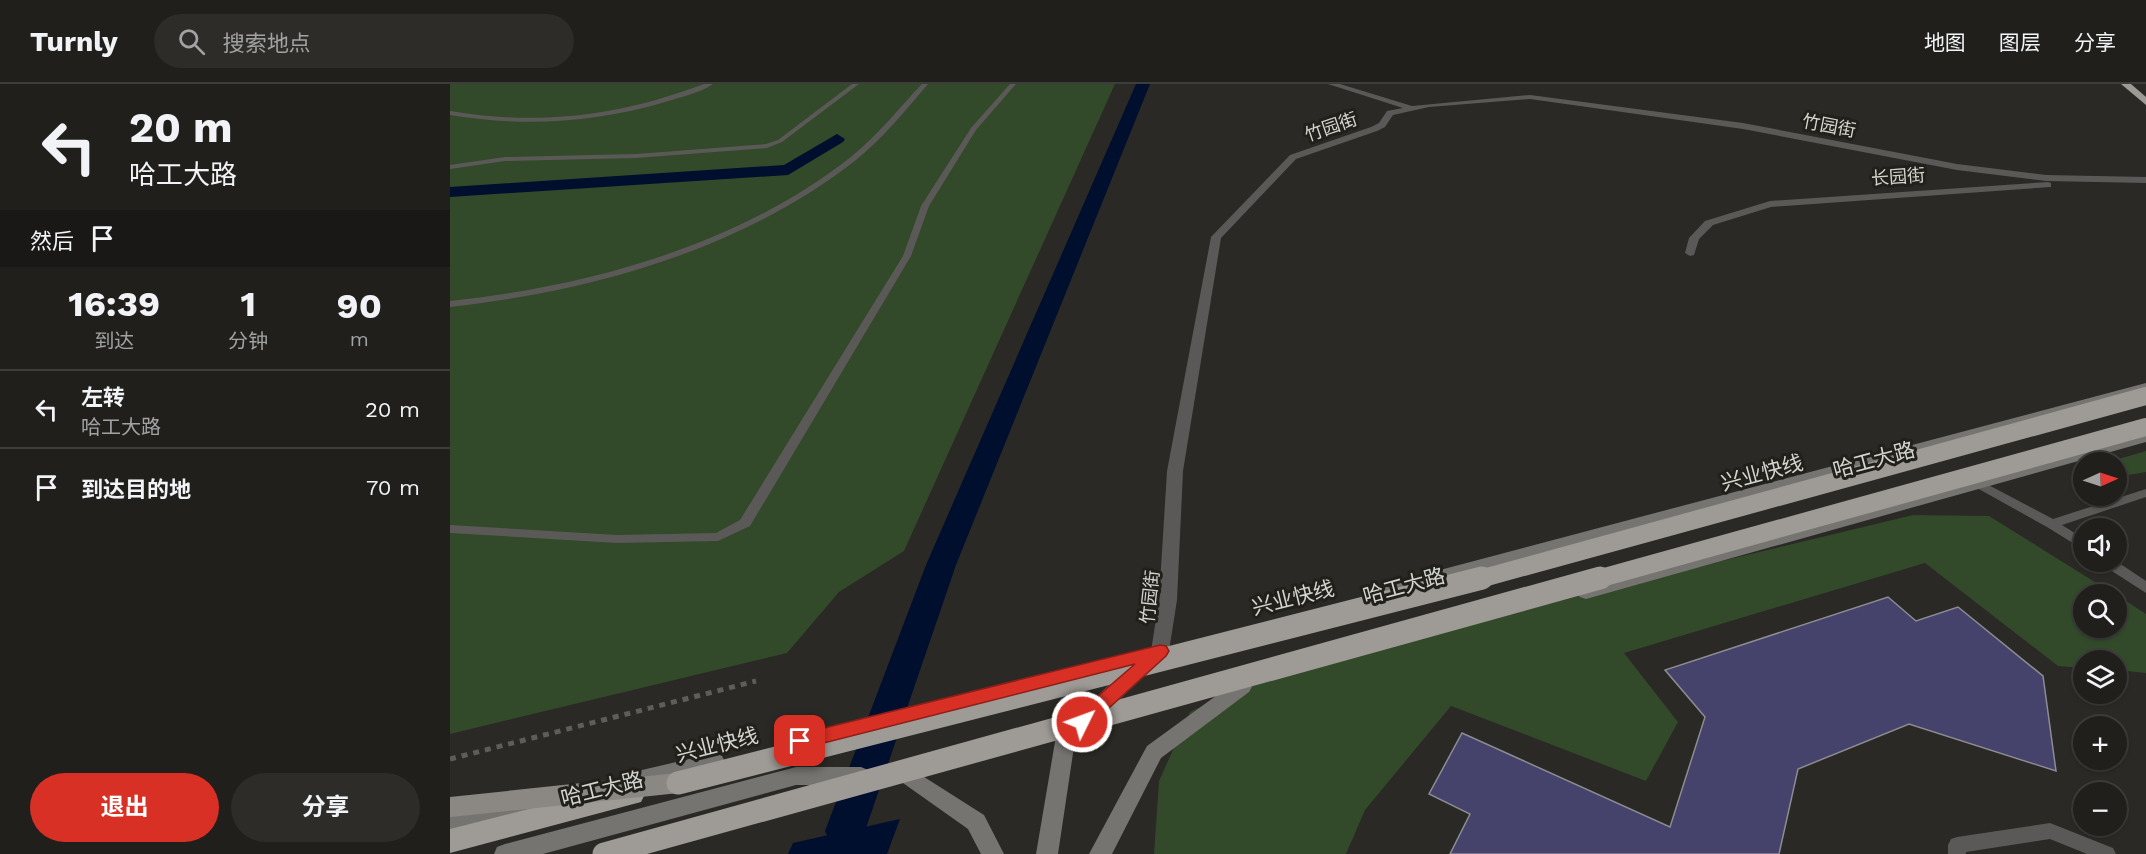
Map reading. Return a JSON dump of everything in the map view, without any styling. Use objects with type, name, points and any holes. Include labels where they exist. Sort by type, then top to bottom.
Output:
[{"type":"highway","points":[[2126,84],[2146,102]]},
{"type":"highway","points":[[2135,84],[2146,93]]},
{"type":"highway","name":"兴业快线","points":[[450,841],[1483,578],[2146,396]]},
{"type":"highway","points":[[604,854],[2146,428]]},
{"type":"main road","points":[[450,807],[678,783]]},
{"type":"street","points":[[1332,84],[1413,109]]},
{"type":"street","name":"竹园街","points":[[1160,651],[1168,600],[1175,471],[1216,237],[1293,157],[1374,129],[1382,124],[1390,113],[1452,103],[1530,97],[1743,126],[1957,166],[2046,177],[2146,180]]},
{"type":"street","name":"长园街","points":[[1690,253],[1694,238],[1709,223],[1770,204],[1905,193],[2129,180]]},
{"type":"street","name":"哈工大路","points":[[450,826],[1160,651],[2146,387]]},
{"type":"street","name":"哈工大路","points":[[505,854],[796,776],[910,777],[2146,438]]},
{"type":"street","points":[[1047,854],[1066,736],[1160,651]]},
{"type":"street","points":[[1100,854],[1154,752],[1242,687]]},
{"type":"street","points":[[910,777],[976,822],[993,854]]},
{"type":"lane","points":[[450,113],[524,120],[554,120],[605,115],[658,103],[710,84]]},
{"type":"lane","points":[[450,167],[505,159],[636,156],[767,146],[780,141],[856,84]]},
{"type":"lane","points":[[450,304],[498,299],[629,269],[707,241],[774,211],[853,158],[925,84]]},
{"type":"lane","points":[[450,529],[617,539],[718,537],[745,523],[907,256],[925,207],[973,129],[1013,84]]},
{"type":"lane","points":[[1981,485],[2052,524],[2073,538]]},
{"type":"lane","points":[[2052,524],[2146,494]]},
{"type":"lane","points":[[2122,572],[2146,588]]},
{"type":"lane","points":[[1957,854],[1957,845],[2050,831],[2108,854]]},
{"type":"path","points":[[450,759],[756,681]]},
{"type":"green space","points":[[450,84],[1115,84],[904,551],[839,592],[787,653],[450,734]]},
{"type":"green space","points":[[2146,451],[2146,472],[2127,475],[2127,456]]},
{"type":"green space","points":[[1913,515],[1989,516],[2073,568],[2073,572],[2079,572],[2098,584],[2073,584],[2073,638],[2127,638],[2127,602],[2146,614],[2146,673],[2127,671],[2127,650],[2073,650],[2073,667],[2058,666],[1925,563],[1624,653],[1678,722],[1646,781],[1451,706],[1365,810],[1346,854],[1154,854],[1159,781],[1190,712],[1242,687],[1593,592]]},
{"type":"water","points":[[900,819],[887,854],[788,854],[793,843]]},
{"type":"building","points":[[1888,597],[1916,621],[1958,607],[2043,676],[2056,771],[1909,724],[1798,769],[1779,854],[1450,854],[1470,814],[1429,794],[1462,733],[1670,827],[1705,717],[1665,670]]},
{"type":"waterway","points":[[845,831],[941,565],[1143,84]]},
{"type":"waterway","points":[[450,192],[788,170],[837,139]]},
{"type":"route","points":[[800,741],[1160,651],[1082,722]]}]
